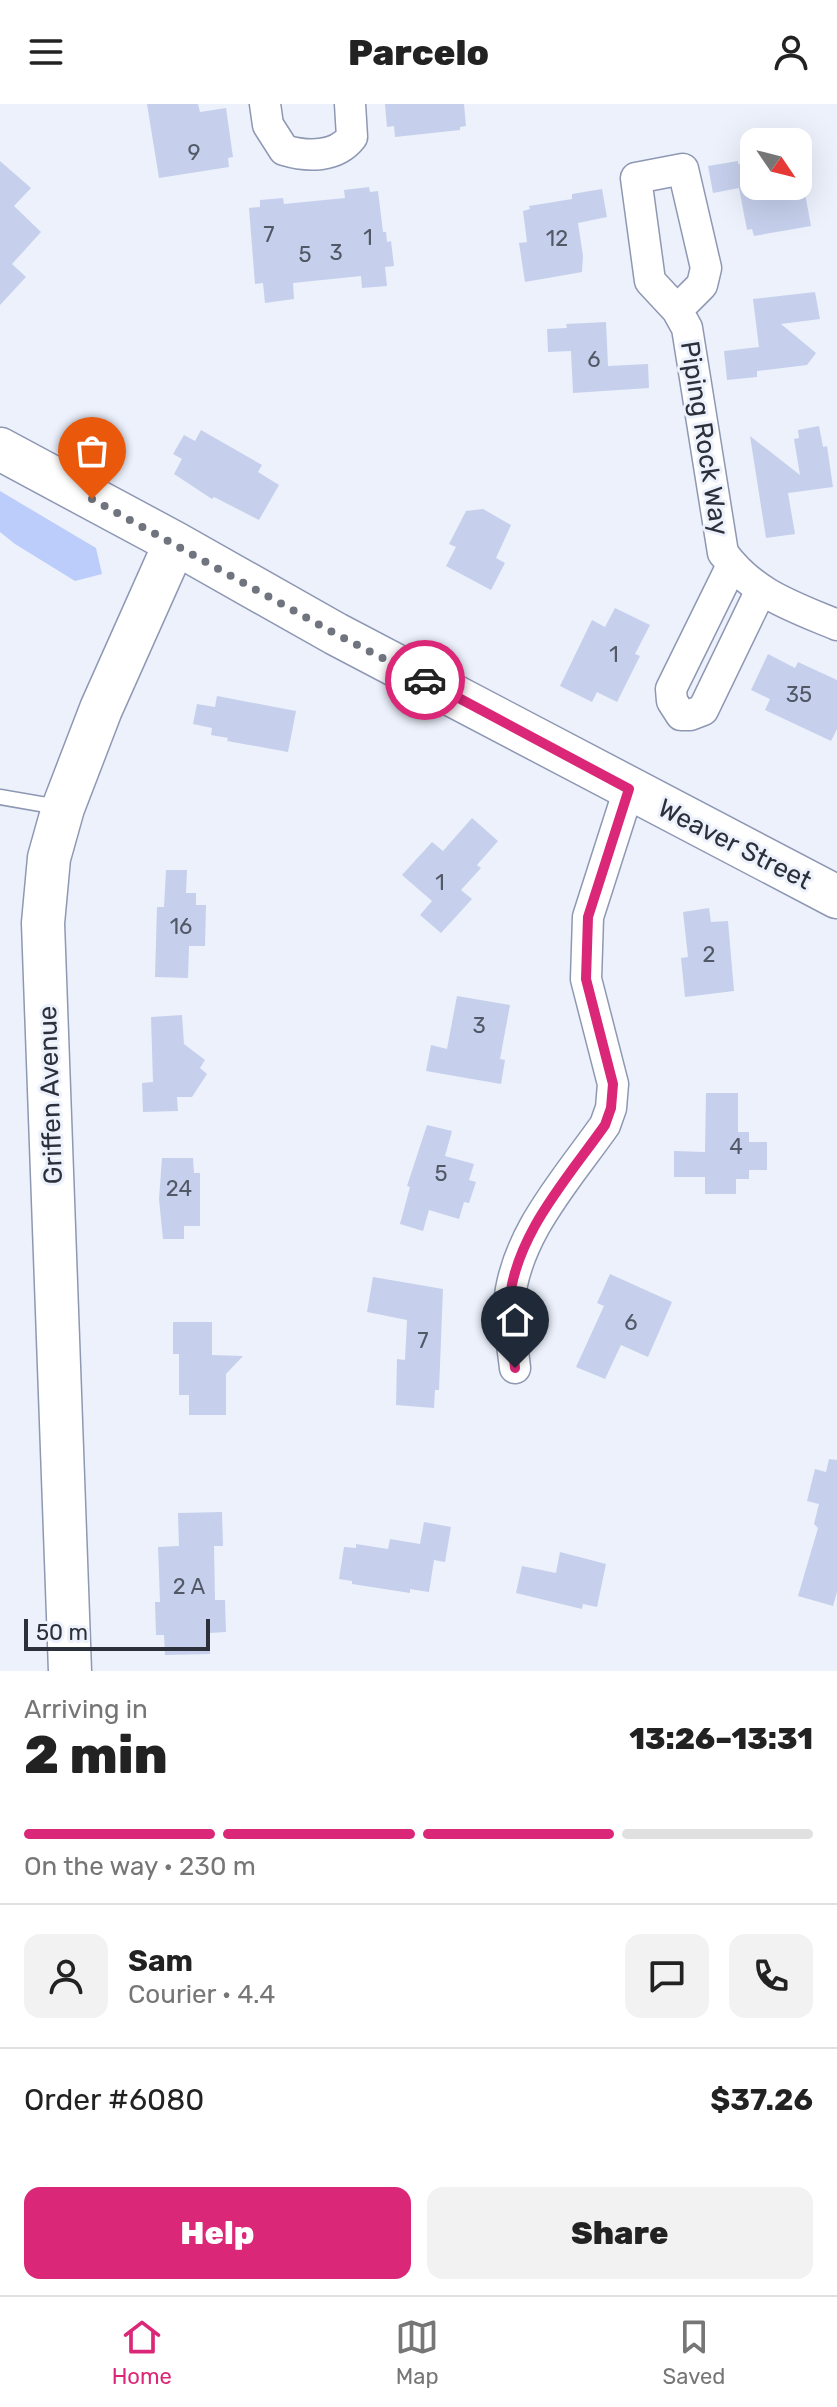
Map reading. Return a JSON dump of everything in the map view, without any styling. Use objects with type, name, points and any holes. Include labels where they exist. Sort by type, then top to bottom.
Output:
[{"type":"street","points":[[265,104],[268,125],[284,150],[307,157],[344,148],[352,137],[350,104]]},
{"type":"street","name":"Piping Rock Way","points":[[677,310],[687,328],[723,553],[732,565]]},
{"type":"street","name":"Weaver Street","points":[[0,449],[336,634],[837,897]]},
{"type":"street","name":"Griffen Avenue","points":[[70,1671],[43,923],[49,858],[63,808],[101,709],[175,543]]},
{"type":"street","points":[[761,590],[703,710],[681,715],[672,701],[671,689],[732,565],[761,590],[837,625]]},
{"type":"street","points":[[515,1368],[509,1305],[520,1256],[536,1224],[605,1125],[611,1108],[613,1084],[586,979],[588,917],[629,789]]},
{"type":"lane","points":[[0,797],[63,808]]},
{"type":"shaded area","points":[[0,491],[96,548],[102,574],[75,581],[0,532]]},
{"type":"building","points":[[147,104],[198,104],[200,112],[226,108],[233,157],[228,158],[229,167],[159,178]]},
{"type":"building","points":[[385,104],[464,104],[466,126],[460,127],[460,130],[395,137],[394,126],[387,127]]},
{"type":"building","points":[[0,161],[31,188],[14,206],[41,232],[12,264],[26,277],[0,305]]},
{"type":"building","points":[[738,161],[740,193],[739,188],[713,193],[708,166]]},
{"type":"building","points":[[369,187],[370,192],[378,191],[383,232],[386,232],[387,242],[391,241],[394,266],[385,267],[387,286],[362,288],[361,276],[293,283],[294,299],[265,303],[263,283],[255,284],[249,208],[260,207],[260,200],[283,198],[284,204],[345,198],[344,190]]},
{"type":"building","points":[[602,189],[607,217],[578,223],[582,272],[525,282],[519,243],[527,242],[523,211],[530,209],[529,206],[572,199],[572,194]]},
{"type":"building","points":[[741,200],[806,200],[811,226],[754,236],[752,229],[747,230]]},
{"type":"building","points":[[815,292],[820,319],[781,324],[816,353],[807,365],[757,371],[757,377],[727,380],[724,351],[759,347],[753,299]]},
{"type":"building","points":[[606,322],[608,366],[648,364],[649,388],[573,393],[571,351],[548,352],[547,329],[567,328],[566,324]]},
{"type":"building","points":[[819,426],[823,447],[827,446],[833,487],[788,493],[795,534],[766,538],[750,436],[800,475],[794,439],[799,438],[798,430]]},
{"type":"building","points":[[201,430],[262,465],[258,472],[279,485],[259,520],[214,497],[212,499],[174,474],[182,459],[173,454],[184,435],[195,441]]},
{"type":"building","points":[[483,509],[511,525],[496,558],[505,563],[491,590],[446,566],[456,547],[449,544],[466,511]]},
{"type":"building","points":[[615,608],[650,625],[635,654],[640,656],[617,702],[597,692],[592,702],[560,686],[592,620],[605,627]]},
{"type":"building","points":[[768,654],[795,668],[798,662],[837,680],[837,729],[831,741],[765,710],[770,699],[751,690]]},
{"type":"building","points":[[217,696],[296,711],[288,752],[227,741],[228,738],[211,735],[212,728],[193,724],[197,704],[215,707]]},
{"type":"building","points":[[472,818],[498,841],[477,865],[481,868],[461,890],[472,899],[441,933],[420,915],[432,901],[402,875],[432,842],[443,851]]},
{"type":"building","points":[[166,870],[187,870],[186,893],[196,893],[196,905],[206,905],[205,946],[189,946],[188,978],[155,977],[157,907],[164,907]]},
{"type":"building","points":[[709,908],[711,922],[728,921],[734,991],[685,997],[681,958],[688,957],[683,912]]},
{"type":"building","points":[[457,996],[510,1005],[500,1059],[505,1060],[501,1084],[426,1071],[431,1045],[447,1049]]},
{"type":"building","points":[[182,1015],[184,1044],[205,1060],[200,1068],[207,1074],[192,1097],[177,1097],[178,1111],[143,1112],[142,1083],[153,1082],[151,1017]]},
{"type":"building","points":[[706,1093],[738,1093],[738,1132],[749,1132],[749,1142],[767,1142],[767,1170],[749,1170],[749,1179],[736,1179],[736,1194],[705,1194],[705,1177],[674,1177],[674,1151],[705,1152]]},
{"type":"building","points":[[427,1125],[452,1131],[445,1156],[474,1164],[469,1180],[476,1182],[469,1203],[464,1202],[459,1219],[429,1210],[423,1231],[400,1224],[410,1187],[407,1186]]},
{"type":"building","points":[[162,1158],[193,1158],[194,1173],[200,1173],[200,1226],[184,1226],[184,1239],[163,1239],[159,1199]]},
{"type":"building","points":[[610,1274],[672,1302],[648,1357],[621,1345],[605,1379],[576,1367],[604,1306],[597,1303]]},
{"type":"building","points":[[373,1277],[443,1289],[439,1390],[435,1390],[434,1408],[396,1405],[397,1359],[405,1360],[407,1320],[367,1312]]},
{"type":"building","points":[[173,1322],[212,1322],[212,1355],[243,1356],[226,1374],[226,1415],[189,1415],[189,1395],[179,1395],[179,1354],[173,1354]]},
{"type":"building","points":[[829,1459],[837,1460],[837,1592],[833,1606],[798,1596],[818,1528],[814,1524],[819,1504],[807,1501],[815,1469],[826,1472]]},
{"type":"building","points":[[222,1512],[223,1546],[214,1546],[215,1600],[225,1600],[226,1632],[210,1633],[210,1654],[165,1655],[164,1635],[156,1635],[155,1602],[160,1602],[158,1547],[179,1546],[178,1513]]},
{"type":"building","points":[[424,1522],[451,1527],[445,1562],[434,1560],[429,1592],[410,1589],[410,1593],[339,1579],[344,1547],[356,1548],[356,1544],[388,1549],[390,1539],[420,1544]]},
{"type":"building","points":[[560,1552],[606,1564],[597,1607],[583,1604],[582,1609],[516,1593],[522,1566],[556,1573]]},
{"type":"way so far","points":[[92,499],[425,680]]},
{"type":"route","points":[[425,680],[629,789],[588,917],[586,979],[613,1084],[611,1108],[605,1125],[536,1224],[520,1256],[509,1305],[515,1368]]}]
